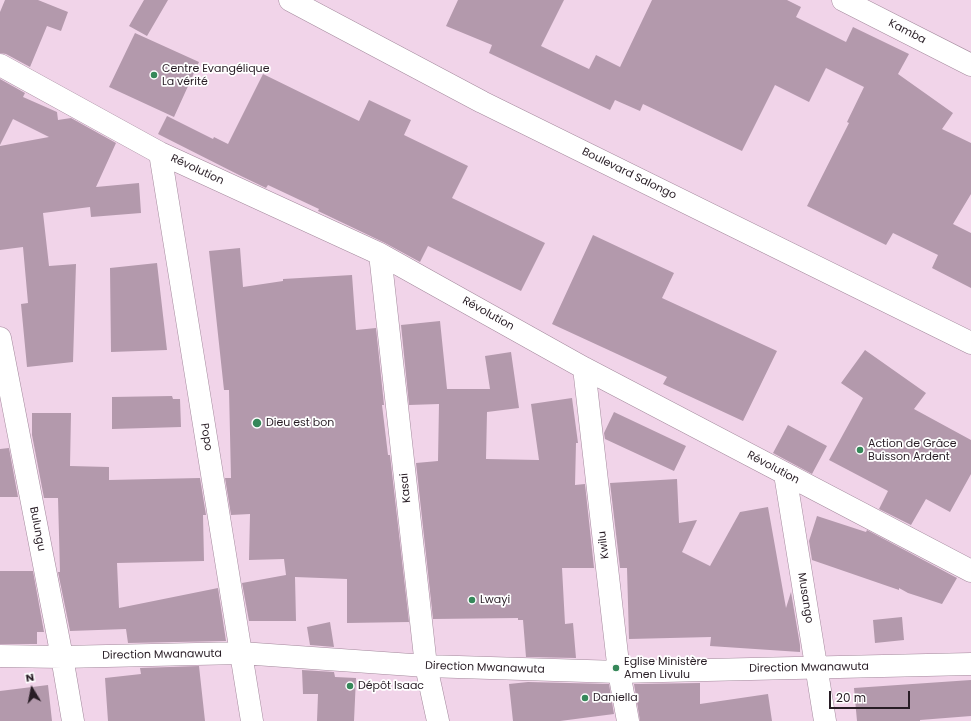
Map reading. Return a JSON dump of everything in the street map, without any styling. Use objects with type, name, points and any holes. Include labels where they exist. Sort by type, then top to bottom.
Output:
[{"type":"street","name":"Boulevard Salongo","points":[[290,0],[489,105],[971,342]]},
{"type":"street","name":"Kamba","points":[[843,0],[971,65]]},
{"type":"street","name":"Révolution","points":[[0,65],[160,153],[380,254],[584,368],[971,571]]},
{"type":"street","name":"Popo","points":[[160,153],[252,721]]},
{"type":"street","name":"Kasai","points":[[380,254],[426,666],[438,721]]},
{"type":"street","name":"Bulungu","points":[[0,338],[73,721]]},
{"type":"street","name":"Kwilu","points":[[584,368],[619,672],[628,721]]},
{"type":"street","name":"Musango","points":[[785,474],[825,721]]},
{"type":"street","name":"Direction Mwanawuta","points":[[0,656],[62,657],[241,653],[426,666],[619,672],[971,664]]},
{"type":"building","points":[[5,0],[38,0],[68,12],[61,31],[47,26],[30,67],[6,54],[0,53],[0,12]]},
{"type":"building","points":[[144,0],[168,0],[147,36],[129,26]]},
{"type":"building","points":[[458,0],[564,0],[541,46],[589,69],[596,55],[620,67],[652,0],[787,0],[801,7],[796,17],[846,42],[853,27],[909,54],[898,74],[953,113],[942,129],[971,143],[971,194],[953,224],[971,233],[971,288],[932,268],[938,255],[893,233],[886,245],[807,206],[849,123],[847,122],[864,87],[826,68],[809,102],[775,85],[742,151],[643,104],[640,111],[615,100],[610,110],[489,53],[492,45],[446,26]]},
{"type":"building","name":"Centre Evangélique La vérité","points":[[135,33],[199,62],[174,117],[109,87]]},
{"type":"building","points":[[263,74],[359,121],[369,100],[411,120],[404,135],[468,166],[452,198],[545,243],[521,291],[428,246],[420,262],[385,243],[318,211],[319,209],[268,185],[266,188],[158,134],[167,116],[213,139],[214,137],[228,144]]},
{"type":"building","points":[[0,79],[25,93],[23,97],[57,112],[58,120],[71,118],[116,143],[96,187],[139,183],[141,213],[91,217],[90,207],[43,213],[49,266],[76,264],[73,362],[27,367],[21,304],[28,303],[23,247],[0,250],[0,146],[49,137],[13,119],[0,145]]},
{"type":"building","points":[[593,235],[674,273],[662,298],[777,351],[743,421],[663,384],[667,377],[552,324]]},
{"type":"building","points":[[240,248],[243,287],[283,281],[283,279],[352,275],[356,330],[376,328],[384,405],[382,405],[388,455],[390,455],[409,622],[347,623],[347,579],[295,577],[296,621],[249,621],[242,583],[286,575],[284,559],[249,560],[250,514],[231,515],[225,478],[231,478],[229,390],[224,390],[209,251]]},
{"type":"building","points":[[157,263],[167,350],[111,352],[110,268]]},
{"type":"building","points":[[440,321],[447,389],[490,389],[485,356],[511,352],[519,408],[487,412],[486,459],[539,460],[531,404],[572,398],[578,443],[576,443],[575,485],[585,484],[594,568],[562,568],[565,624],[573,623],[576,658],[526,657],[523,620],[518,620],[518,618],[433,619],[416,463],[438,461],[439,404],[409,405],[401,325]]},
{"type":"building","points":[[865,350],[926,393],[914,409],[971,440],[971,474],[950,512],[926,499],[911,525],[879,509],[888,491],[829,460],[863,398],[841,383]]},
{"type":"building","points":[[172,396],[173,399],[180,399],[181,427],[112,429],[112,397]]},
{"type":"building","points":[[614,412],[686,446],[674,471],[605,439],[604,433]]},
{"type":"building","points":[[32,413],[71,413],[70,466],[109,467],[109,480],[200,478],[206,515],[203,515],[204,561],[117,563],[119,608],[218,588],[226,641],[128,643],[126,629],[70,631],[58,572],[60,572],[58,498],[44,498],[32,435]]},
{"type":"building","points":[[788,425],[827,446],[812,474],[773,453]]},
{"type":"building","points":[[9,448],[18,497],[0,497],[0,449]]},
{"type":"building","points":[[677,479],[679,523],[697,520],[682,552],[710,566],[740,512],[768,507],[786,608],[791,592],[800,652],[710,646],[711,637],[629,639],[627,568],[620,568],[610,483]]},
{"type":"building","points":[[817,516],[866,532],[867,530],[957,578],[942,604],[908,593],[899,588],[899,590],[812,560],[809,541]]},
{"type":"building","points":[[0,571],[33,571],[44,632],[37,632],[37,644],[0,644]]},
{"type":"building","points":[[902,617],[904,640],[875,643],[873,620]]},
{"type":"building","points":[[330,622],[334,647],[310,645],[307,627]]},
{"type":"building","points":[[199,666],[205,721],[108,721],[105,678],[141,674],[140,668]]},
{"type":"building","points":[[302,670],[334,672],[335,677],[356,678],[354,721],[317,721],[318,694],[303,694]]},
{"type":"building","points":[[971,680],[971,716],[920,721],[857,721],[854,688]]},
{"type":"building","points":[[528,682],[609,684],[614,714],[560,721],[513,721],[509,684]]},
{"type":"building","points":[[700,683],[700,704],[768,694],[772,721],[640,721],[634,684]]},
{"type":"building","points":[[48,685],[52,721],[0,721],[0,691]]},
{"type":"place","name":"Centre Evangélique La vérité","points":[[154,75]]},
{"type":"place","name":"Dieu est bon","points":[[257,423]]},
{"type":"place","name":"Action de Grâce Buisson Ardent","points":[[860,450]]},
{"type":"place","name":"Lwayi","points":[[472,600]]},
{"type":"place","name":"Eglise Ministère Amen Livulu","points":[[616,668]]},
{"type":"place","name":"Dépôt Isaac","points":[[350,686]]},
{"type":"place","name":"Daniella","points":[[585,698]]}]
